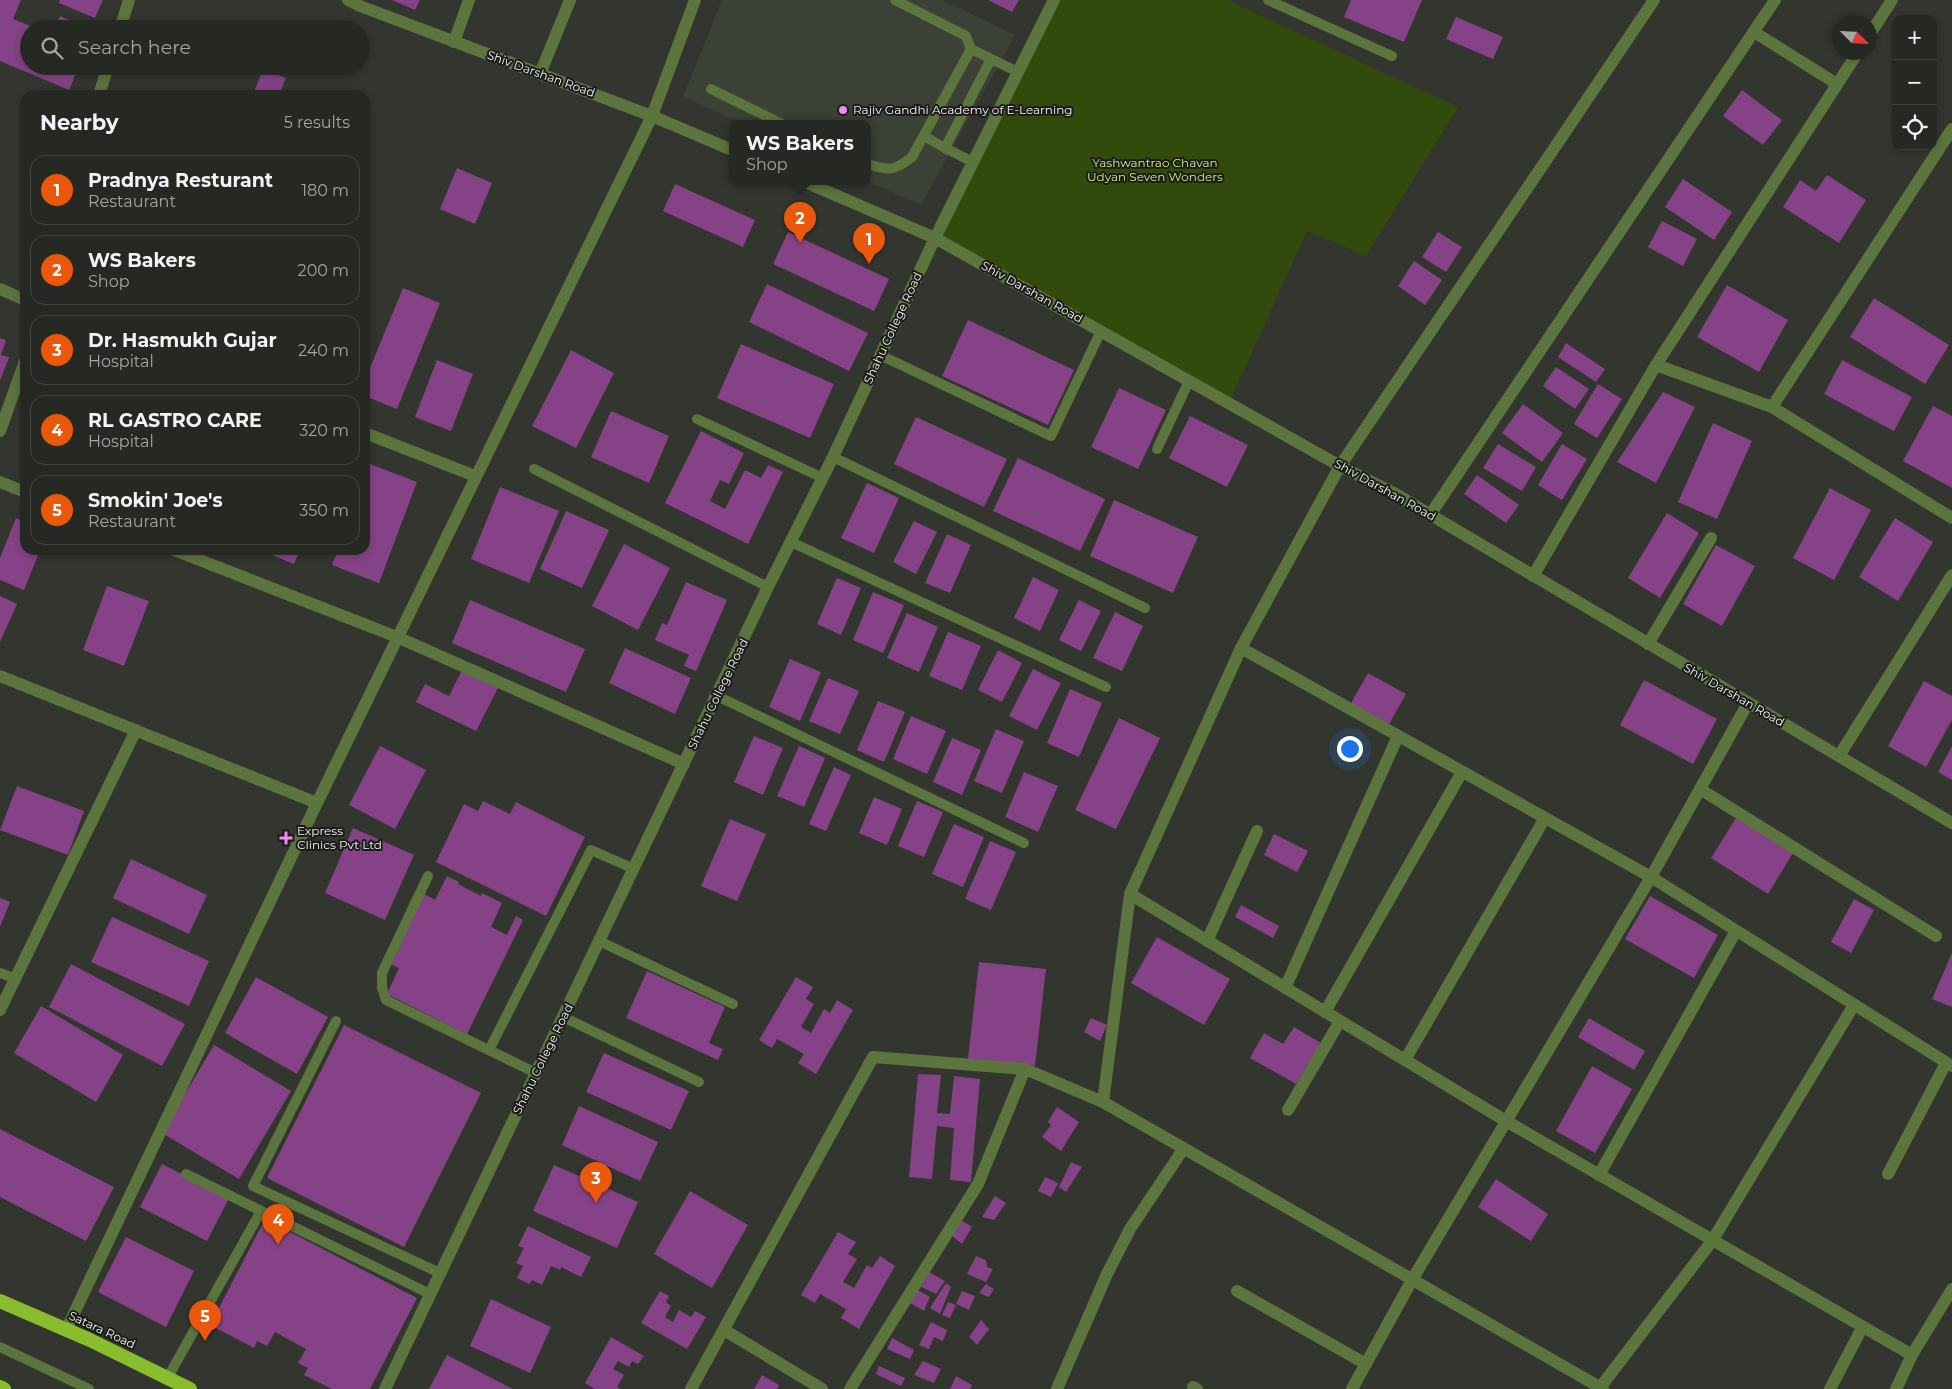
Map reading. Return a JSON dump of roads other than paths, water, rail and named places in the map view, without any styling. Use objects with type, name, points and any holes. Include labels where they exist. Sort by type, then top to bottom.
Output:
[{"type":"highway","name":"Satara Road","points":[[0,1301],[168,1377],[190,1389]]},
{"type":"highway","points":[[0,1387],[4,1389]]},
{"type":"street","points":[[123,20],[129,0]]},
{"type":"street","name":"Shiv Darshan Road","points":[[348,0],[361,3],[454,42],[652,116],[729,149]]},
{"type":"street","points":[[454,42],[469,0]]},
{"type":"street","points":[[540,74],[570,0]]},
{"type":"street","points":[[66,1330],[317,803],[652,116],[695,0]]},
{"type":"street","name":"Shahu College Road","points":[[385,1389],[768,587],[823,478],[935,238],[1054,0]]},
{"type":"street","points":[[1103,1102],[1130,894],[1241,648],[1340,466],[1654,0]]},
{"type":"street","points":[[1430,515],[1775,0]]},
{"type":"street","points":[[1877,23],[1892,0]]},
{"type":"street","points":[[1754,32],[1837,84]]},
{"type":"street","points":[[1533,576],[1656,365],[1853,60]]},
{"type":"street","points":[[101,90],[105,75]]},
{"type":"street","points":[[1772,407],[1952,129]]},
{"type":"street","name":"Shiv Darshan Road","points":[[812,185],[935,238],[1340,466],[1392,492],[1952,823]]},
{"type":"street","points":[[0,290],[20,298]]},
{"type":"street","points":[[1656,365],[1772,407],[1952,518]]},
{"type":"street","points":[[0,431],[20,375]]},
{"type":"street","points":[[370,435],[475,476]]},
{"type":"street","points":[[0,482],[20,490]]},
{"type":"street","points":[[1648,644],[1711,538]]},
{"type":"street","points":[[187,555],[398,637],[684,764]]},
{"type":"street","points":[[1839,756],[1952,575]]},
{"type":"street","points":[[1241,648],[1651,877],[1949,1065],[1888,1174]]},
{"type":"street","points":[[0,676],[317,803]]},
{"type":"street","points":[[1352,1389],[1412,1280],[1651,877],[1748,703]]},
{"type":"street","points":[[0,1010],[136,730]]},
{"type":"street","points":[[1285,988],[1398,736]]},
{"type":"street","points":[[1325,1012],[1462,772]]},
{"type":"street","points":[[1700,789],[1936,936]]},
{"type":"street","points":[[1404,1060],[1545,818]]},
{"type":"street","points":[[1207,940],[1257,831]]},
{"type":"street","points":[[1130,894],[1506,1121],[1862,1328],[1912,1355]]},
{"type":"street","points":[[1599,1175],[1736,930]]},
{"type":"street","points":[[691,1389],[873,1057],[1026,1070],[1103,1102],[1600,1388],[1712,1241],[1854,1005]]},
{"type":"street","points":[[1288,1110],[1340,1021]]},
{"type":"street","points":[[850,1389],[978,1184],[1026,1070]]},
{"type":"street","points":[[1058,1389],[1107,1274],[1130,1230],[1184,1148]]},
{"type":"street","points":[[1896,1389],[1912,1355],[1952,1289]]},
{"type":"street","points":[[1237,1290],[1366,1364]]},
{"type":"street","points":[[1830,1389],[1862,1328]]},
{"type":"street","points":[[724,1330],[822,1389]]},
{"type":"lane","points":[[896,0],[966,36],[971,49],[1018,72]]},
{"type":"lane","points":[[1268,0],[1392,56]]},
{"type":"lane","points":[[871,165],[882,169],[900,167],[912,157],[971,49]]},
{"type":"lane","points":[[945,148],[991,59]]},
{"type":"lane","points":[[711,89],[774,120]]},
{"type":"lane","points":[[924,136],[973,162]]},
{"type":"lane","points":[[880,355],[1051,436],[1101,331]]},
{"type":"lane","points":[[1157,449],[1190,381]]},
{"type":"lane","points":[[697,419],[823,478]]},
{"type":"lane","points":[[833,457],[1145,608]]},
{"type":"lane","points":[[534,469],[768,587]]},
{"type":"lane","points":[[790,542],[1106,687]]},
{"type":"lane","points":[[717,696],[1024,843]]},
{"type":"lane","points":[[488,1050],[591,850],[634,869]]},
{"type":"lane","points":[[428,876],[382,973],[382,988],[386,1000],[536,1073]]},
{"type":"lane","points":[[599,941],[733,1004]]},
{"type":"lane","points":[[0,973],[16,979]]},
{"type":"lane","points":[[563,1016],[699,1082]]},
{"type":"lane","points":[[336,1021],[253,1186],[440,1273]]},
{"type":"lane","points":[[186,1174],[430,1294]]},
{"type":"lane","points":[[168,1377],[261,1211]]},
{"type":"lane","points":[[0,1347],[89,1389]]},
{"type":"place","name":"Rajiv Gandhi Academy of E-Learning","points":[[843,110]]},
{"type":"place","name":"WS Bakers","points":[[800,243]]},
{"type":"place","name":"Pradnya Resturant","points":[[869,264]]},
{"type":"place","name":"Express Clinics Pvt Ltd","points":[[286,838]]},
{"type":"place","name":"Dr. Hasmukh Gujar","points":[[596,1203]]},
{"type":"place","name":"RL GASTRO CARE","points":[[278,1245]]},
{"type":"place","name":"Smokin' Joe's","points":[[205,1341]]},
{"type":"park label","name":"Yashwantrao Chavan Udyan Seven Wonders","points":[[1155,170]]}]
